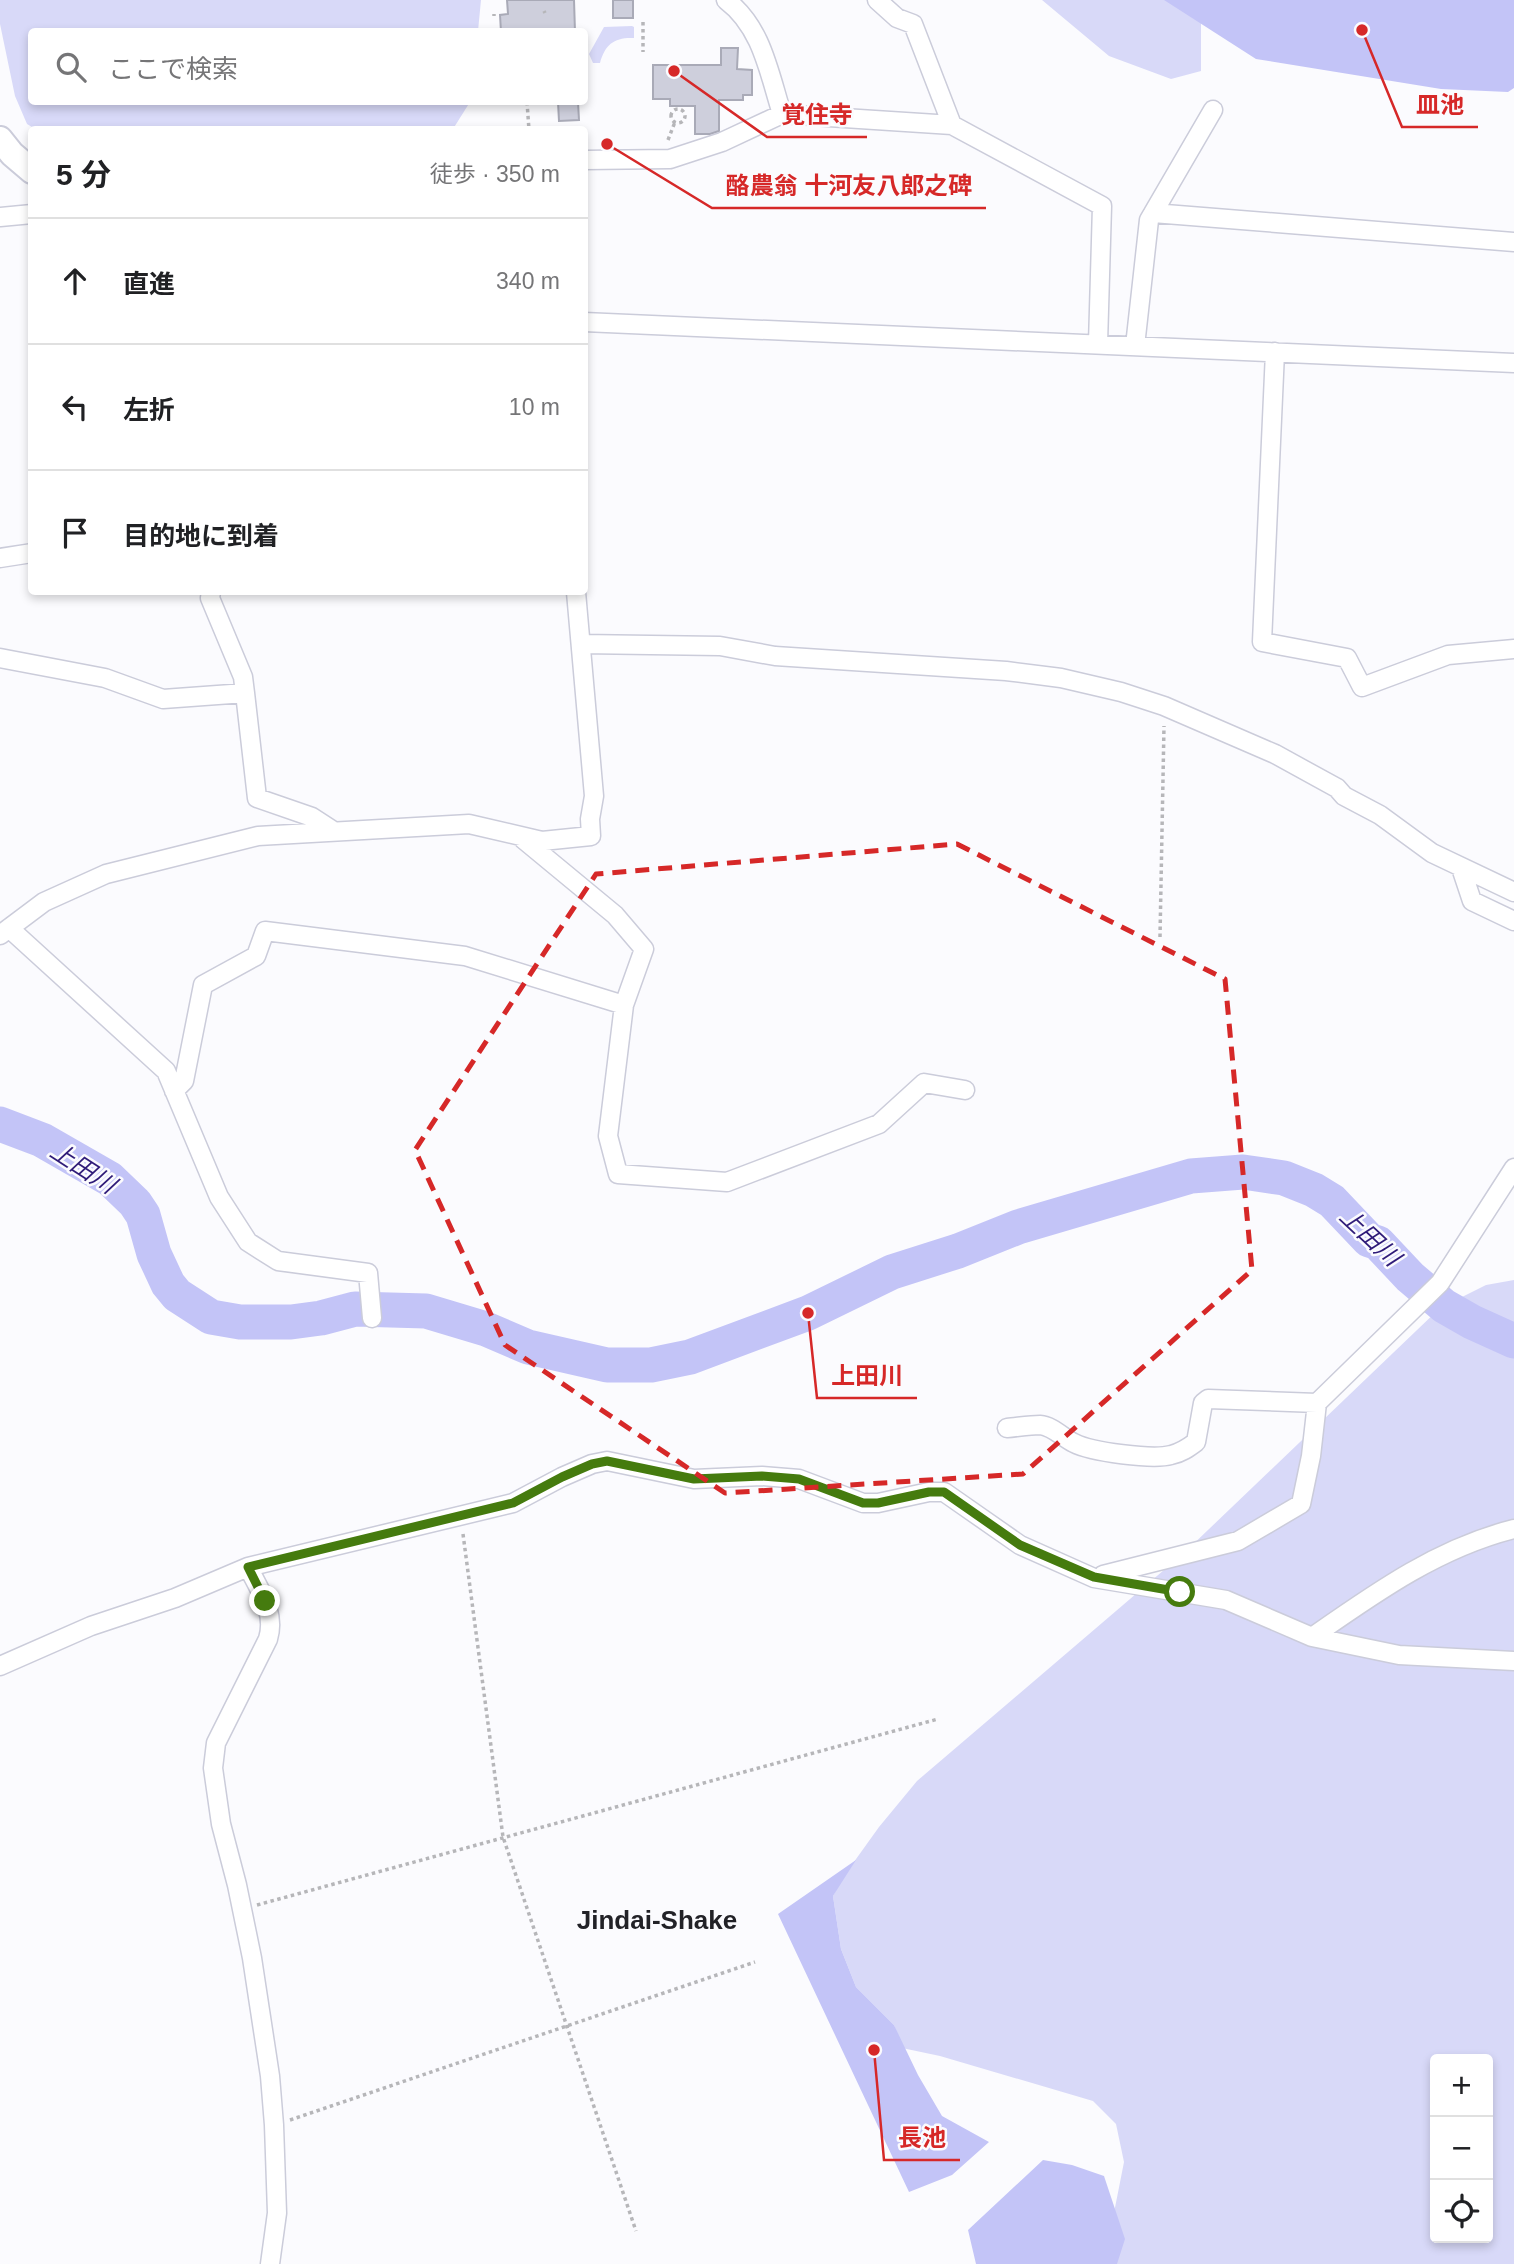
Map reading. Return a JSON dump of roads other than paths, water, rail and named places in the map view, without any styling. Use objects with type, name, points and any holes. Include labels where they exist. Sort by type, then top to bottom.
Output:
[{"type":"street","points":[[726,0],[737,9],[759,40],[782,114]]},
{"type":"street","points":[[877,0],[897,18],[913,24],[952,125]]},
{"type":"street","points":[[1135,346],[1149,220],[1213,110]]},
{"type":"street","points":[[588,160],[670,159],[722,142],[782,114],[952,125],[1102,206],[1098,344]]},
{"type":"street","points":[[0,139],[28,168]]},
{"type":"street","points":[[1153,212],[1514,242]]},
{"type":"street","points":[[0,217],[28,214]]},
{"type":"street","points":[[588,322],[1514,363]]},
{"type":"street","points":[[1275,352],[1262,642],[1347,658],[1363,687],[1448,655],[1514,649]]},
{"type":"street","points":[[0,558],[28,554]]},
{"type":"street","points":[[210,595],[243,677],[257,798],[312,817],[332,830]]},
{"type":"street","points":[[372,1318],[368,1273],[278,1261],[248,1242],[219,1196],[166,1071],[4,931],[44,902],[106,874],[258,836],[469,824],[542,841],[591,836],[590,819],[594,796],[576,595]]},
{"type":"street","points":[[581,644],[720,646],[775,656],[1006,671],[1061,678],[1121,692],[1164,706],[1285,760],[1380,815],[1432,853],[1514,892]]},
{"type":"street","points":[[0,658],[105,678],[163,699],[244,694]]},
{"type":"street","points":[[517,835],[615,915],[643,949],[624,1004],[608,1136],[618,1174],[727,1182],[879,1124],[924,1083],[965,1090]]},
{"type":"street","points":[[1461,868],[1472,901],[1514,921]]},
{"type":"street","points":[[174,1091],[184,1082],[203,985],[256,956],[265,931],[465,956],[624,1004]]},
{"type":"street","points":[[1094,1577],[1238,1541],[1301,1504],[1311,1456],[1317,1403],[1440,1283],[1514,1168]]},
{"type":"street","points":[[1007,1428],[1042,1425],[1090,1450],[1170,1456],[1196,1442],[1203,1403],[1208,1399],[1317,1403]]},
{"type":"street","points":[[0,1666],[91,1626],[175,1598],[248,1567],[513,1503],[562,1477],[592,1464],[607,1461],[694,1479],[762,1476],[799,1479],[863,1503],[944,1492],[1020,1545],[1094,1577],[1226,1600],[1312,1637],[1399,1655],[1514,1661]]},
{"type":"street","points":[[1312,1637],[1395,1580],[1472,1542],[1514,1529]]},
{"type":"street","points":[[248,1567],[271,1616],[272,1628],[216,1743],[213,1769],[221,1824],[242,1909],[262,2017],[274,2125],[277,2213],[270,2264]]},
{"type":"water","points":[[1164,0],[1514,0],[1514,88],[1508,92],[1441,89],[1256,59]]},
{"type":"water","points":[[856,1860],[833,1896],[841,1949],[856,1987],[894,2025],[942,2116],[989,2142],[952,2175],[909,2192],[778,1914]]},
{"type":"water","points":[[1043,2160],[1072,2165],[1104,2176],[1125,2239],[1117,2264],[976,2264],[968,2230]]},
{"type":"waterway","name":"上田川","points":[[0,1124],[42,1140],[110,1179],[135,1203],[143,1215],[154,1254],[168,1284],[177,1295],[211,1317],[240,1322],[291,1322],[355,1309],[426,1311],[486,1329],[528,1347],[607,1365],[651,1365],[690,1357],[808,1313],[892,1272],[958,1251],[1018,1227],[1191,1176],[1243,1172],[1284,1178],[1314,1190],[1332,1201],[1369,1240],[1378,1243],[1410,1277],[1444,1306],[1514,1341]]},
{"type":"place","name":"皿池","points":[[1362,30]]},
{"type":"place","name":"覚住寺","points":[[674,71]]},
{"type":"place","name":"酪農翁 十河友八郎之碑","points":[[607,144]]},
{"type":"place","name":"上田川","points":[[808,1313]]},
{"type":"place","name":"長池","points":[[874,2050]]},
{"type":"district","name":"Jindai-Shake","points":[[657,1920]]}]
